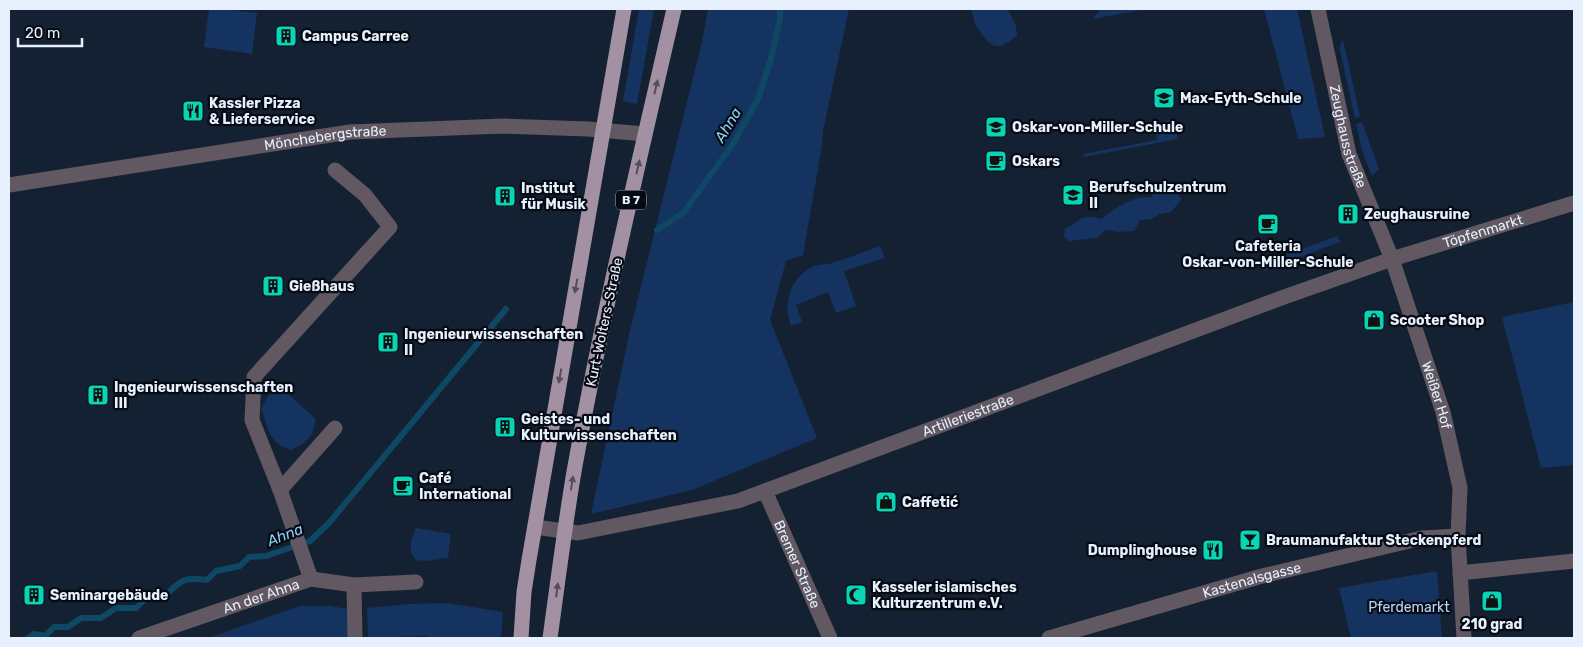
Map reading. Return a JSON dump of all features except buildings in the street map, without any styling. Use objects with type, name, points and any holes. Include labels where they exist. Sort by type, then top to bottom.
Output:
[{"type":"main road","points":[[521,638],[524,592],[624,9]]},
{"type":"main road","name":"Kurt-Wolters-Straße","points":[[550,638],[564,531],[597,353],[674,9]]},
{"type":"street","name":"Zeughausstraße","points":[[1318,9],[1349,154],[1392,259]]},
{"type":"street","name":"Mönchebergstraße","points":[[9,185],[350,132],[503,126],[646,134]]},
{"type":"street","points":[[311,579],[280,490],[252,420],[254,377],[390,227],[365,195],[335,170]]},
{"type":"street","name":"Töpfenmarkt","points":[[1392,259],[1574,203]]},
{"type":"street","name":"Artilleriestraße","points":[[535,527],[578,533],[738,501],[1109,362],[1392,259]]},
{"type":"street","name":"Weißer Hof","points":[[1392,259],[1443,412],[1460,488],[1458,536]]},
{"type":"street","points":[[280,490],[335,428]]},
{"type":"street","name":"Bremer Straße","points":[[766,490],[830,638]]},
{"type":"street","points":[[1458,536],[1464,638]]},
{"type":"street","name":"Kastenalsgasse","points":[[1049,638],[1262,576],[1422,538],[1458,536]]},
{"type":"street","points":[[1460,573],[1574,561]]},
{"type":"street","name":"An der Ahna","points":[[139,638],[311,579],[354,585],[416,582]]},
{"type":"street","points":[[354,585],[355,638]]},
{"type":"green space","points":[[209,9],[257,13],[252,54],[204,47]]},
{"type":"green space","points":[[639,9],[654,9],[637,104],[623,101]]},
{"type":"green space","points":[[708,9],[849,9],[823,131],[803,255],[786,261],[770,320],[817,438],[692,490],[591,514],[629,335],[702,42]]},
{"type":"green space","points":[[970,9],[1008,9],[1016,26],[1017,36],[1000,46],[992,45],[975,24]]},
{"type":"green space","points":[[1101,9],[1147,9],[1092,19]]},
{"type":"green space","points":[[1264,9],[1297,9],[1325,137],[1298,139]]},
{"type":"green space","points":[[1343,40],[1360,116],[1355,118],[1340,50]]},
{"type":"green space","points":[[1174,119],[1178,139],[1084,157],[1083,154],[1157,140],[1154,123]]},
{"type":"green space","points":[[1362,122],[1379,169],[1372,176],[1362,151],[1356,124]]},
{"type":"green space","points":[[1166,184],[1177,190],[1181,200],[1171,212],[1160,214],[1151,219],[1140,220],[1134,231],[1118,232],[1106,230],[1097,238],[1069,241],[1064,236],[1065,229],[1082,218],[1102,219],[1131,200],[1151,197],[1157,187]]},
{"type":"green space","points":[[1337,236],[1342,241],[1264,271],[1261,264]]},
{"type":"green space","points":[[880,246],[885,258],[844,271],[856,306],[836,313],[828,292],[796,305],[802,322],[791,326],[788,302],[793,286],[803,273],[818,265],[832,263]]},
{"type":"green space","points":[[1574,302],[1574,465],[1541,468],[1502,317]]},
{"type":"green space","points":[[279,386],[316,419],[313,431],[308,439],[291,450],[278,444],[270,434],[261,408],[268,396]]},
{"type":"green space","points":[[416,528],[451,534],[448,558],[425,561],[416,560],[411,548],[411,540]]},
{"type":"green space","name":"Pferdemarkt","points":[[1437,571],[1442,638],[1351,638],[1339,588]]},
{"type":"green space","points":[[448,603],[503,612],[501,638],[429,638],[429,636],[368,638],[367,608]]},
{"type":"green space","points":[[300,606],[330,606],[348,609],[348,638],[208,638]]},
{"type":"waterway","name":"Ahna","points":[[657,230],[683,213],[733,144],[759,97],[771,58],[780,19],[780,9]]},
{"type":"waterway","name":"Ahna","points":[[28,638],[34,634],[45,636],[54,627],[68,627],[81,618],[101,618],[116,608],[136,608],[151,593],[168,593],[185,580],[207,580],[216,571],[240,566],[249,557],[266,556],[310,541],[329,523],[506,309]]},
{"type":"place","name":"Campus Carree","points":[[286,36]]},
{"type":"place","name":"Max-Eyth-Schule","points":[[1164,98]]},
{"type":"place","name":"Kassler Pizza & Lieferservice","points":[[193,111]]},
{"type":"place","name":"Oskar-von-Miller-Schule","points":[[996,127]]},
{"type":"place","name":"Oskars","points":[[996,161]]},
{"type":"place","name":"Berufschulzentrum II","points":[[1073,195]]},
{"type":"place","name":"Institut für Musik","points":[[505,196]]},
{"type":"place","name":"Zeughausruine","points":[[1348,214]]},
{"type":"place","name":"Cafeteria Oskar-von-Miller-Schule","points":[[1268,224]]},
{"type":"place","name":"Gießhaus","points":[[273,286]]},
{"type":"place","name":"Scooter Shop","points":[[1374,320]]},
{"type":"place","name":"Ingenieurwissenschaften II","points":[[388,342]]},
{"type":"place","name":"Ingenieurwissenschaften III","points":[[98,395]]},
{"type":"place","name":"Geistes- und Kulturwissenschaften","points":[[505,427]]},
{"type":"place","name":"Café International","points":[[403,486]]},
{"type":"place","name":"Caffetić","points":[[886,502]]},
{"type":"place","name":"Braumanufaktur Steckenpferd","points":[[1250,540]]},
{"type":"place","name":"Dumplinghouse","points":[[1213,550]]},
{"type":"place","name":"Seminargebäude","points":[[34,595]]},
{"type":"place","name":"Kasseler islamisches Kulturzentrum e.V.","points":[[856,595]]},
{"type":"place","name":"210 grad","points":[[1492,601]]}]
